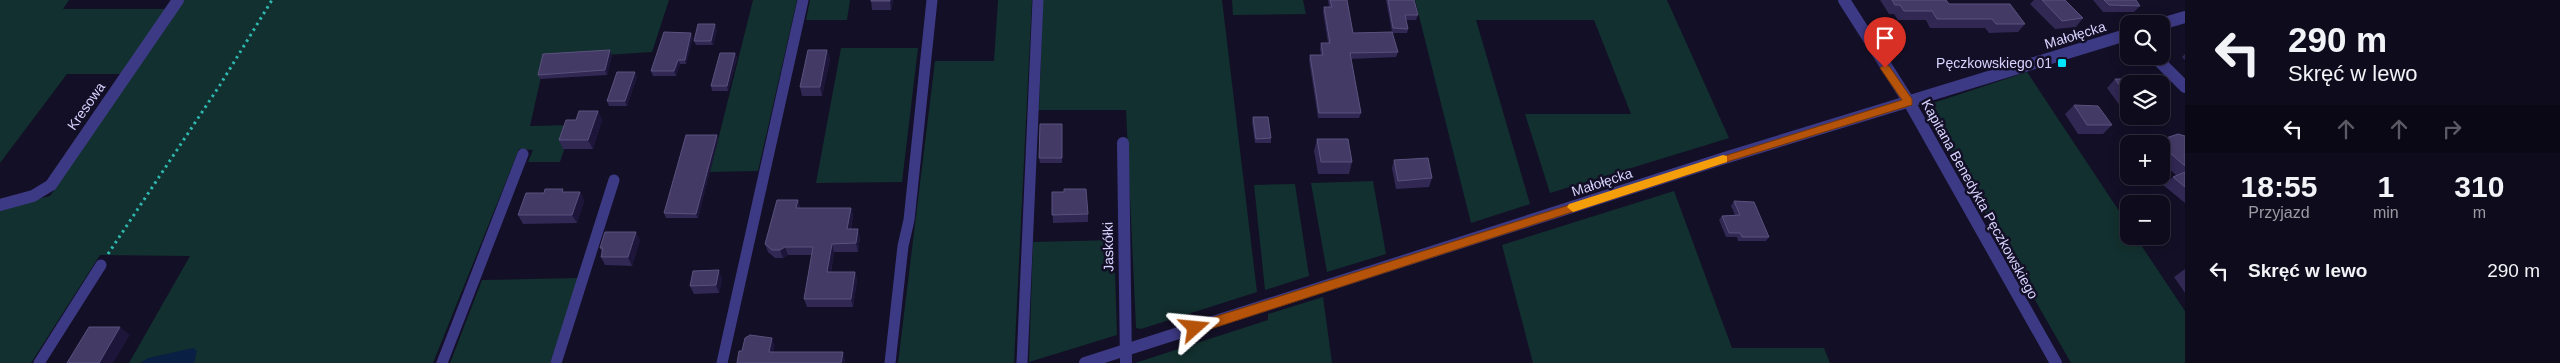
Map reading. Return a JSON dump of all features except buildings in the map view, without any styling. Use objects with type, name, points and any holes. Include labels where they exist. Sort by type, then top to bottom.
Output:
[{"type":"street","name":"Kresowa","points":[[0,204],[35,195],[42,192],[50,184],[178,0]]},
{"type":"street","name":"Kapitana Benedykta Pęczkowskiego","points":[[1844,0],[1908,102],[2056,363]]},
{"type":"street","points":[[2170,21],[2185,17]]},
{"type":"street","name":"Małołęcka","points":[[1086,363],[1126,357],[1731,156],[2120,37]]},
{"type":"street","points":[[2163,65],[2185,87]]},
{"type":"street","name":"Jaskółki","points":[[1123,143],[1126,357]]},
{"type":"lane","points":[[722,363],[803,0]]},
{"type":"lane","points":[[890,363],[903,246],[909,220],[932,0]]},
{"type":"lane","points":[[1022,363],[1038,0]]},
{"type":"lane","points":[[442,363],[523,154]]},
{"type":"lane","points":[[556,363],[614,180]]},
{"type":"lane","points":[[39,363],[101,265]]},
{"type":"path","points":[[101,265],[220,85],[272,0]]},
{"type":"green space","points":[[0,0],[69,0],[63,9],[166,9],[121,74],[67,74],[0,163]]},
{"type":"green space","points":[[183,0],[669,0],[652,52],[545,59],[530,126],[572,125],[560,162],[528,162],[533,150],[519,149],[433,363],[129,363],[190,256],[100,255],[31,363],[0,363],[0,208],[50,196]]},
{"type":"green space","points":[[753,0],[797,0],[758,171],[710,172]]},
{"type":"green space","points":[[810,0],[850,0],[847,20],[806,20]]},
{"type":"green space","points":[[998,0],[1032,0],[1014,363],[898,363],[935,61],[994,61]]},
{"type":"green space","points":[[1043,0],[1222,0],[1257,292],[1141,329],[1136,328],[1126,110],[1039,110]]},
{"type":"green space","points":[[1232,0],[1303,0],[1306,14],[1233,15]]},
{"type":"green space","points":[[1415,0],[1667,0],[1729,138],[1550,193],[1525,114],[1631,114],[1594,20],[1476,20],[1530,204],[1471,223]]},
{"type":"green space","points":[[841,48],[918,48],[902,182],[816,183]]},
{"type":"green space","points":[[2027,72],[2120,212],[2120,245],[2141,245],[2185,311],[2185,363],[2071,363],[1924,106]]},
{"type":"green space","points":[[1373,181],[1386,254],[1327,272],[1311,183]]},
{"type":"green space","points":[[1295,184],[1309,276],[1265,290],[1254,185]]},
{"type":"green space","points":[[1674,191],[1732,348],[1824,348],[1830,363],[1533,363],[1502,245]]},
{"type":"green space","points":[[1114,240],[1117,335],[1029,362],[1033,242]]},
{"type":"green space","points":[[579,278],[550,363],[450,363],[482,280]]},
{"type":"green space","points":[[1323,297],[1332,363],[1135,363],[1268,320],[1268,314]]},
{"type":"water","points":[[193,348],[197,351],[194,363],[140,363],[148,358]]},
{"type":"slow traffic","points":[[1573,207],[1723,159]]},
{"type":"place","name":"Pęczkowskiego 01","points":[[2062,63]]},
{"type":"route","points":[[1195,328],[1731,156],[1908,102],[1885,68]]}]
